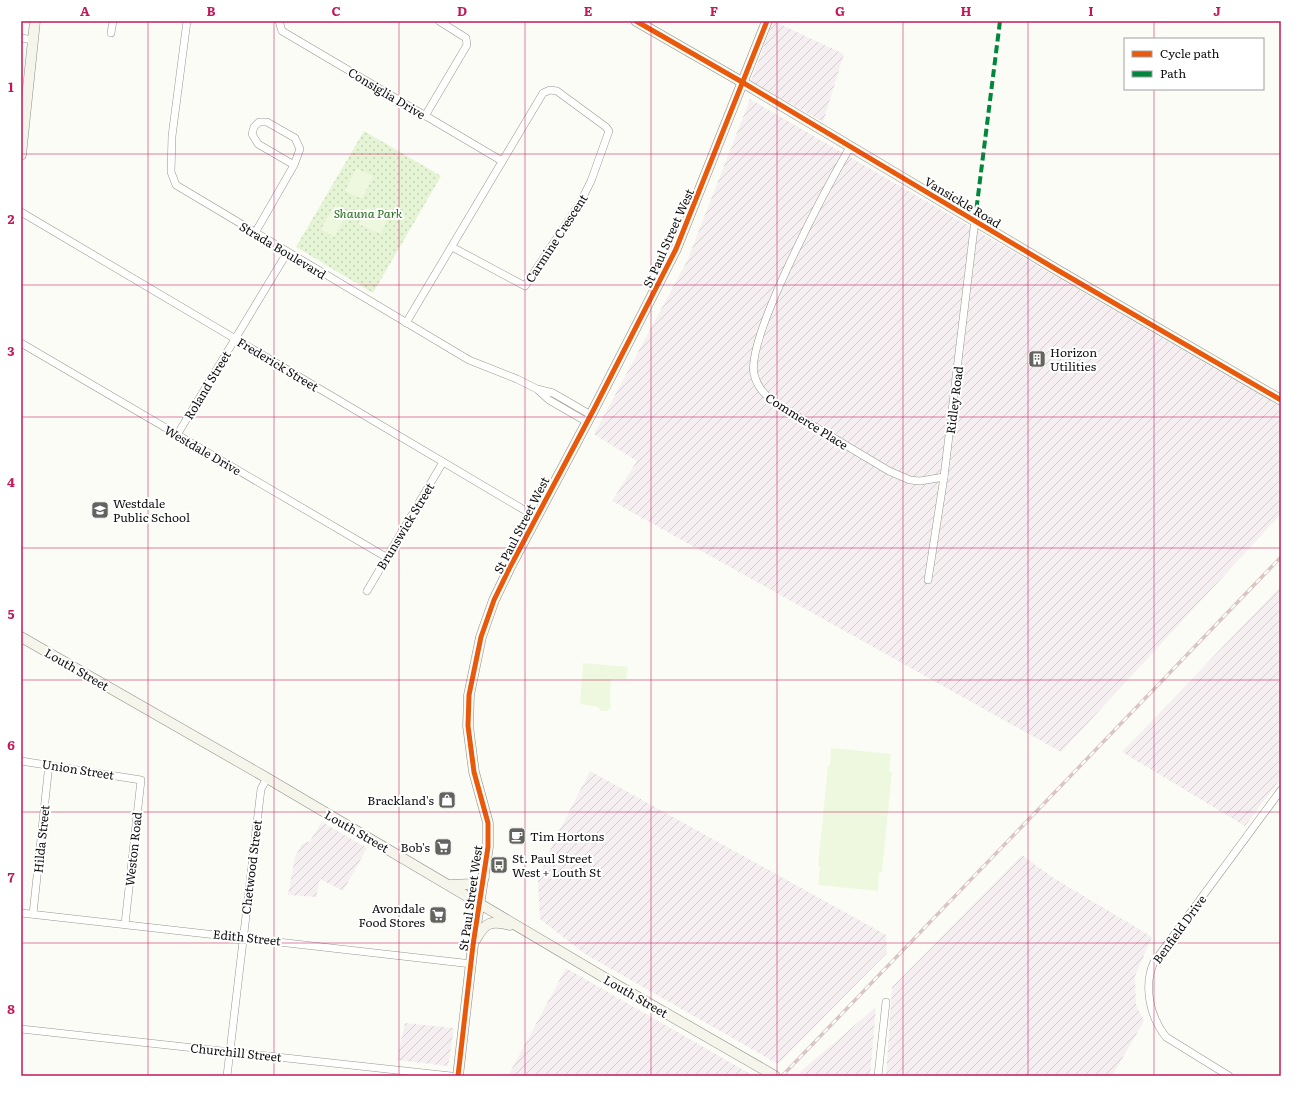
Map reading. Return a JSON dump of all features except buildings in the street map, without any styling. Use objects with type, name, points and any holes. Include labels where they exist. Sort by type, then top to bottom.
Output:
[{"type":"main road","points":[[21,155],[35,21]]},
{"type":"main road","name":"Vansickle Road","points":[[636,21],[975,220],[1058,271],[1281,400]]},
{"type":"main road","name":"St Paul Street West","points":[[458,1076],[473,945],[488,847],[488,823],[474,772],[468,726],[469,695],[481,637],[494,600],[676,249],[767,21]]},
{"type":"main road","name":"Louth Street","points":[[21,637],[451,885],[480,904],[775,1076]]},
{"type":"main road","points":[[451,885],[472,884],[484,876]]},
{"type":"main road","points":[[473,945],[481,930],[493,922],[498,922],[527,931]]},
{"type":"street","points":[[111,33],[113,21]]},
{"type":"street","name":"Strada Boulevard","points":[[187,21],[172,136],[171,172],[176,185],[180,189],[478,365],[508,375],[537,389],[553,393],[589,418]]},
{"type":"street","name":"Consiglia Drive","points":[[278,21],[282,31],[502,161]]},
{"type":"street","points":[[425,116],[467,46],[466,38],[442,22]]},
{"type":"street","points":[[21,38],[33,40]]},
{"type":"street","name":"Carmine Crescent","points":[[406,323],[452,247],[538,98],[543,93],[550,90],[557,91],[606,127],[609,131],[591,181],[580,203],[525,286],[452,247]]},
{"type":"street","points":[[255,233],[294,165],[300,149],[295,138],[266,122],[259,122],[254,127],[252,134],[258,144],[294,165]]},
{"type":"street","name":"Commerce Place","points":[[850,147],[821,198],[769,311],[754,357],[753,373],[760,390],[775,403],[889,472],[910,480],[920,481],[944,477]]},
{"type":"street","name":"Frederick Street","points":[[21,212],[536,517]]},
{"type":"street","name":"Ridley Road","points":[[928,580],[944,477],[975,220]]},
{"type":"street","name":"Roland Street","points":[[177,435],[287,253]]},
{"type":"street","name":"Westdale Drive","points":[[21,343],[386,557]]},
{"type":"street","name":"Brunswick Street","points":[[367,591],[443,462]]},
{"type":"street","name":"Union Street","points":[[21,761],[49,764],[136,779]]},
{"type":"street","name":"Hilda Street","points":[[33,914],[49,764]]},
{"type":"street","name":"Chetwood Street","points":[[227,1076],[261,789],[267,778]]},
{"type":"street","name":"Weston Road","points":[[125,924],[141,780],[136,779]]},
{"type":"street","name":"Benfield Drive","points":[[1229,1076],[1166,1037],[1159,1028],[1150,1003],[1149,973],[1154,962],[1281,790]]},
{"type":"street","name":"Edith Street","points":[[21,913],[472,964]]},
{"type":"street","points":[[878,1076],[886,1002]]},
{"type":"street","name":"Churchill Street","points":[[21,1029],[451,1076]]},
{"type":"shaded area","points":[[773,21],[844,54],[823,122],[751,81]]},
{"type":"shaded area","points":[[750,99],[1281,407],[1281,514],[1061,752],[612,501],[637,461],[594,434],[687,261]]},
{"type":"shaded area","points":[[1281,586],[1281,778],[1245,826],[1122,752]]},
{"type":"shaded area","points":[[590,771],[886,935],[887,953],[778,1064],[585,954],[540,919],[538,881],[552,845]]},
{"type":"shaded area","points":[[322,822],[367,848],[343,891],[320,879],[316,897],[288,895],[295,857],[302,844],[310,841]]},
{"type":"shaded area","points":[[1022,855],[1052,877],[1152,937],[1135,976],[1136,1005],[1144,1021],[1112,1076],[886,1076],[892,987]]},
{"type":"shaded area","points":[[566,968],[754,1076],[508,1076]]},
{"type":"shaded area","points":[[876,1007],[870,1076],[804,1076],[799,1073]]},
{"type":"shaded area","points":[[405,1023],[454,1028],[448,1066],[397,1060]]},
{"type":"green space","name":"Shauna Park","points":[[364,131],[441,176],[373,293],[296,247]]},
{"type":"green space","points":[[356,168],[373,176],[362,199],[345,191]]},
{"type":"green space","points":[[335,205],[348,213],[334,237],[321,229]]},
{"type":"green space","points":[[366,207],[388,218],[381,234],[358,224]]},
{"type":"green space","points":[[583,663],[628,667],[626,679],[611,679],[611,707],[607,711],[601,711],[598,707],[580,704]]},
{"type":"green space","points":[[831,748],[891,754],[889,771],[892,772],[882,872],[879,873],[878,891],[818,885],[820,867],[818,866]]},
{"type":"railway","points":[[782,1076],[1281,557]]},
{"type":"marked path","points":[[975,220],[1000,21]]},
{"type":"cycle path","points":[[636,21],[742,82],[1059,271],[1281,400]]},
{"type":"cycle path","points":[[458,1076],[473,945],[488,847],[488,823],[474,772],[468,726],[469,695],[481,637],[494,600],[510,567],[594,409],[676,249],[767,21]]},
{"type":"place","name":"Horizon Utilities","points":[[1037,359]]},
{"type":"place","name":"Westdale Public School","points":[[100,510]]},
{"type":"place","name":"Brackland's","points":[[447,800]]},
{"type":"place","name":"Tim Hortons","points":[[517,836]]},
{"type":"place","name":"Bob's","points":[[443,847]]},
{"type":"place","name":"St. Paul Street West + Louth St","points":[[499,865]]},
{"type":"place","name":"Avondale Food Stores","points":[[438,915]]}]
